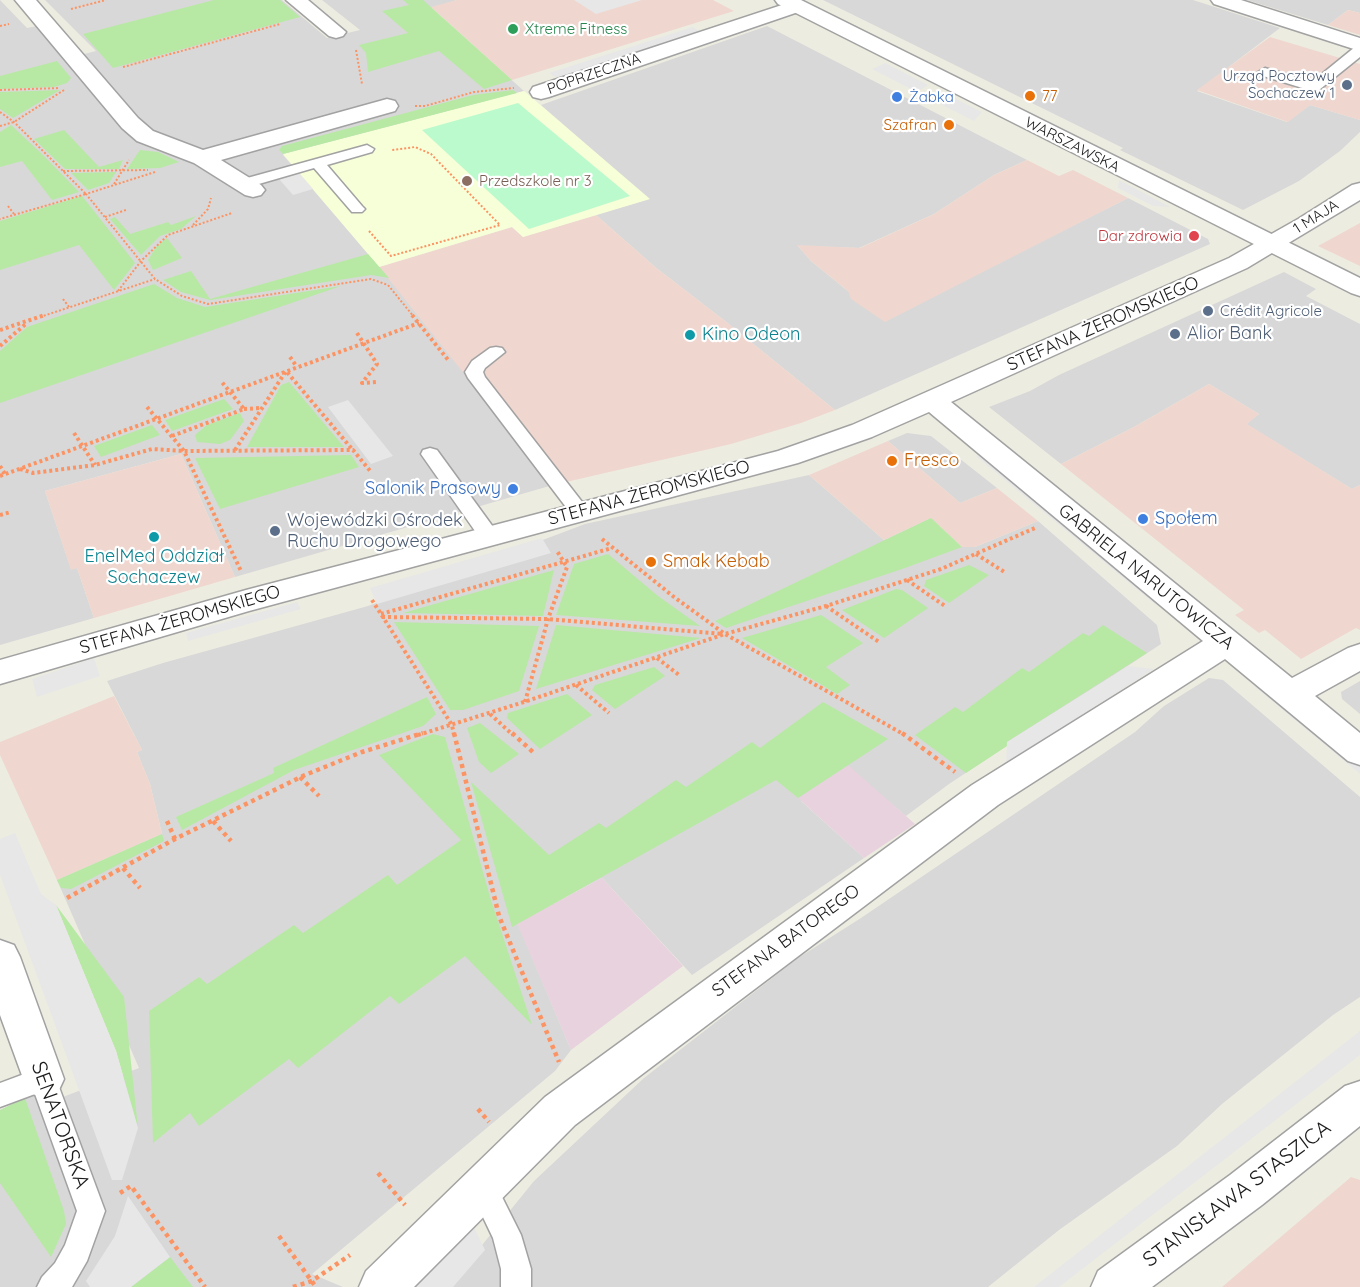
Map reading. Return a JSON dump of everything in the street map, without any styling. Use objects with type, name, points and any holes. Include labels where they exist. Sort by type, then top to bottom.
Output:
[{"type":"street","points":[[25,0],[130,123],[145,136],[202,158],[249,186]]},
{"type":"street","points":[[296,0],[336,32]]},
{"type":"street","points":[[1221,0],[1360,45]]},
{"type":"street","name":"POPRZECZNA","points":[[541,92],[791,3]]},
{"type":"street","name":"WARSZAWSKA","points":[[791,3],[1360,288]]},
{"type":"street","points":[[202,158],[387,106]]},
{"type":"street","name":"1 MAJA","points":[[1272,244],[1360,190]]},
{"type":"street","name":"STEFANA ŻEROMSKIEGO","points":[[0,672],[246,601],[788,457],[862,431],[1238,263],[1272,244]]},
{"type":"street","name":"GABRIELA NARUTOWICZA","points":[[932,400],[1360,752]]},
{"type":"street","name":"STEFANA BATOREGO","points":[[382,1287],[560,1111],[985,795],[1226,642]]},
{"type":"street","points":[[1290,694],[1360,656]]},
{"type":"street","name":"SENATORSKA","points":[[0,957],[43,1079]]},
{"type":"street","name":"STANISŁAWA STASZICA","points":[[1114,1287],[1246,1190],[1360,1101]]},
{"type":"lane","points":[[1265,72],[1314,87],[1360,50]]},
{"type":"lane","points":[[249,186],[317,162],[367,148]]},
{"type":"lane","points":[[317,162],[357,209]]},
{"type":"lane","points":[[496,352],[478,365],[474,372],[477,378],[579,511]]},
{"type":"lane","points":[[430,454],[489,536]]},
{"type":"lane","points":[[0,1095],[43,1079]]},
{"type":"lane","name":"SENATORSKA","points":[[43,1079],[91,1211],[77,1251],[65,1273],[52,1287]]},
{"type":"lane","points":[[483,1188],[507,1235],[516,1269],[516,1287]]},
{"type":"path","points":[[86,0],[95,8]]},
{"type":"path","points":[[91,75],[283,23]]},
{"type":"path","points":[[336,32],[358,52],[362,84],[387,106]]},
{"type":"path","points":[[0,90],[67,88],[14,122],[0,126]]},
{"type":"path","name":"POPRZECZNA","points":[[387,106],[425,106],[474,92],[512,88],[541,92]]},
{"type":"path","points":[[0,112],[14,122],[86,194],[156,279],[182,296],[208,304],[371,279],[388,285],[454,368]]},
{"type":"path","points":[[357,209],[355,216],[392,256],[500,225],[425,150],[404,147],[376,154],[367,148]]},
{"type":"path","points":[[0,219],[164,170],[63,171]]},
{"type":"path","points":[[8,206],[14,214]]},
{"type":"path","points":[[105,217],[126,210]]},
{"type":"path","points":[[118,291],[141,261],[168,235],[241,210]]},
{"type":"path","points":[[0,330],[156,279]]},
{"type":"path","points":[[63,298],[69,307]]},
{"type":"path","points":[[0,346],[29,321]]},
{"type":"path","points":[[0,476],[419,323]]},
{"type":"path","points":[[357,333],[377,364],[362,384],[377,382]]},
{"type":"path","points":[[290,357],[297,367]]},
{"type":"path","points":[[235,450],[286,371]]},
{"type":"path","points":[[286,371],[371,472]]},
{"type":"path","points":[[221,381],[244,409]]},
{"type":"path","points":[[147,407],[184,451],[245,579]]},
{"type":"path","points":[[172,436],[244,409],[262,408]]},
{"type":"path","points":[[74,434],[95,465]]},
{"type":"path","points":[[19,468],[33,473],[95,465],[152,448],[184,451],[353,450]]},
{"type":"path","points":[[0,466],[5,474]]},
{"type":"path","points":[[0,515],[11,512]]},
{"type":"path","points":[[67,898],[175,839],[300,777],[362,752],[489,714],[725,634],[826,606],[907,580],[976,554],[1039,526]]},
{"type":"path","points":[[598,535],[674,597],[725,634],[909,737],[985,795]]},
{"type":"path","points":[[524,702],[548,619],[567,567],[552,542]]},
{"type":"path","points":[[382,615],[612,548]]},
{"type":"path","points":[[976,554],[1006,573]]},
{"type":"path","points":[[907,580],[945,606]]},
{"type":"path","points":[[368,594],[453,725],[499,916],[562,1070]]},
{"type":"path","points":[[826,606],[879,642]]},
{"type":"path","points":[[382,615],[548,619],[725,634]]},
{"type":"path","points":[[657,658],[679,675]]},
{"type":"path","points":[[576,685],[609,713]]},
{"type":"path","points":[[489,714],[534,753]]},
{"type":"path","points":[[300,777],[319,796]]},
{"type":"path","points":[[167,821],[175,839]]},
{"type":"path","points":[[213,821],[231,841]]},
{"type":"path","points":[[123,868],[140,888]]},
{"type":"path","points":[[478,1109],[495,1129]]},
{"type":"path","points":[[378,1173],[407,1208]]},
{"type":"path","points":[[91,1211],[131,1186],[205,1287]]},
{"type":"path","points":[[279,1236],[316,1287]]},
{"type":"shaded area","points":[[0,0],[27,28],[37,26],[68,58],[96,51],[45,0],[282,0],[327,38],[360,30],[322,0],[457,0],[431,8],[524,91],[283,155],[381,268],[553,485],[235,577],[181,454],[45,491],[71,569],[77,568],[94,618],[0,645]]},
{"type":"shaded area","points":[[457,0],[713,0],[734,11],[512,80],[431,7]]},
{"type":"shaded area","points":[[574,0],[642,0],[596,14]]},
{"type":"shaded area","points":[[823,0],[1193,0],[1280,28],[1197,91],[1287,122],[1310,105],[1360,120],[1360,132],[1340,151],[1299,181],[1243,210]]},
{"type":"shaded area","points":[[1247,0],[1360,0],[1360,13],[1348,10],[1328,25]]},
{"type":"shaded area","points":[[1348,10],[1360,13],[1360,35],[1328,25]]},
{"type":"shaded area","points":[[767,26],[1027,160],[994,175],[934,214],[859,248],[798,246],[811,261],[849,292],[945,290],[1128,198],[1208,239],[1210,244],[835,410],[655,267],[596,215],[649,199],[541,105]]},
{"type":"shaded area","points":[[693,27],[704,34],[559,79],[549,73]]},
{"type":"shaded area","points":[[1270,37],[1360,64],[1360,120],[1310,105],[1288,122],[1197,90]]},
{"type":"shaded area","points":[[885,63],[928,85],[917,92],[872,69]]},
{"type":"shaded area","name":"Przedszkole nr 3","points":[[524,91],[650,199],[523,237],[512,227],[379,267],[283,154]]},
{"type":"shaded area","points":[[950,96],[982,112],[974,121],[942,105]]},
{"type":"shaded area","points":[[518,103],[630,196],[529,229],[422,130]]},
{"type":"shaded area","points":[[1027,160],[1059,176],[1073,170],[1128,198],[885,322],[851,299],[848,291],[811,261],[797,245],[860,248],[934,214],[994,175]]},
{"type":"shaded area","points":[[299,173],[313,189],[293,195],[279,179]]},
{"type":"shaded area","points":[[1119,180],[1170,207],[1153,206],[1118,188]]},
{"type":"shaded area","points":[[596,215],[655,267],[835,410],[731,444],[553,485],[379,267],[512,227],[523,237]]},
{"type":"shaded area","points":[[1360,223],[1360,266],[1318,246]]},
{"type":"shaded area","points":[[1284,272],[1316,289],[1306,296],[1360,324],[1360,485],[1352,489],[1246,424],[1259,414],[1209,384],[1134,427],[1061,464],[989,407],[1030,391],[1059,375]]},
{"type":"shaded area","points":[[1209,384],[1259,414],[1247,424],[1352,489],[1360,485],[1360,630],[1356,628],[1301,659],[1265,630],[1259,633],[1235,615],[1244,610],[1061,464],[1134,427]]},
{"type":"shaded area","points":[[348,400],[393,456],[371,464],[328,407]]},
{"type":"shaded area","points":[[907,433],[931,436],[997,488],[960,503],[888,441]]},
{"type":"shaded area","points":[[888,441],[960,503],[997,488],[1038,521],[975,547],[962,547],[931,518],[884,540],[809,475]]},
{"type":"shaded area","points":[[983,453],[1164,601],[1156,605],[976,456]]},
{"type":"shaded area","points":[[181,454],[235,577],[94,618],[77,568],[71,570],[45,491]]},
{"type":"shaded area","points":[[809,475],[884,540],[931,518],[961,547],[975,547],[1038,521],[1157,625],[1161,644],[949,784],[906,816],[888,801],[801,801],[864,858],[692,975],[602,878],[517,922],[571,1050],[555,1071],[312,1274],[343,1287],[0,1287],[0,1110],[42,1090],[47,1103],[139,1068],[57,880],[162,834],[150,784],[137,752],[142,750],[107,681],[163,663],[368,606],[585,524]]},
{"type":"shaded area","points":[[542,538],[551,553],[377,604],[370,588]]},
{"type":"shaded area","points":[[297,602],[301,609],[188,641],[186,633]]},
{"type":"shaded area","points":[[94,658],[100,676],[37,697],[32,679]]},
{"type":"shaded area","points":[[1128,666],[1154,669],[1006,763],[1007,742]]},
{"type":"shaded area","points":[[1209,678],[1223,680],[1360,797],[1360,997],[1333,1015],[1222,1104],[1177,1146],[1059,1230],[988,1287],[448,1287],[534,1181],[644,1078],[798,958],[861,918],[1135,732],[1164,706]]},
{"type":"shaded area","points":[[1360,681],[1360,714],[1342,699],[1341,692]]},
{"type":"shaded area","points":[[1263,682],[1360,762],[1360,774],[1254,686]]},
{"type":"shaded area","points":[[114,696],[142,750],[137,752],[150,784],[162,834],[57,880],[0,755],[0,742]]},
{"type":"shaded area","points":[[848,765],[915,824],[864,858],[798,798]]},
{"type":"shaded area","points":[[15,833],[41,894],[56,905],[116,1051],[138,1128],[122,1180],[112,1180],[0,875],[0,839]]},
{"type":"shaded area","points":[[602,878],[683,966],[571,1050],[517,923]]},
{"type":"shaded area","points":[[1360,1031],[1360,1055],[1059,1287],[1034,1287]]},
{"type":"shaded area","points":[[1351,1177],[1360,1180],[1360,1287],[1222,1287]]},
{"type":"shaded area","points":[[128,1196],[170,1257],[131,1287],[90,1287],[86,1281],[115,1236]]},
{"type":"shaded area","points":[[468,1215],[485,1250],[453,1287],[401,1287]]},
{"type":"green space","points":[[214,0],[280,0],[300,17],[113,68],[83,34]]},
{"type":"green space","points":[[403,0],[423,0],[512,80],[484,89],[439,51],[368,72],[366,53],[359,45],[408,33],[382,11],[409,5]]},
{"type":"green space","points":[[57,61],[71,78],[67,83],[54,87],[0,89],[0,76]]},
{"type":"green space","points":[[60,90],[13,118],[0,109],[0,92]]},
{"type":"green space","points":[[513,90],[517,93],[283,154],[279,150],[282,146],[473,95]]},
{"type":"green space","points":[[11,125],[79,192],[52,200],[22,161],[0,167],[0,132]]},
{"type":"green space","points":[[64,130],[99,167],[123,160],[119,169],[65,169],[34,139]]},
{"type":"green space","points":[[140,150],[158,152],[179,162],[160,168],[127,169]]},
{"type":"green space","points":[[116,172],[109,183],[88,190],[71,173]]},
{"type":"green space","points":[[82,196],[135,263],[114,290],[79,245],[0,270],[0,221]]},
{"type":"green space","points":[[196,216],[181,229],[160,236],[141,255],[110,219],[115,217],[130,234],[168,222],[171,225]]},
{"type":"green space","points":[[167,238],[182,258],[153,270],[148,260],[156,247]]},
{"type":"green space","points":[[368,254],[389,278],[371,275],[210,300],[181,292],[163,280],[191,271],[210,299]]},
{"type":"green space","points":[[154,284],[177,298],[205,307],[341,286],[0,403],[0,351],[27,327]]},
{"type":"green space","points":[[289,382],[344,447],[247,447],[281,385]]},
{"type":"green space","points":[[224,399],[233,409],[172,431],[165,420]]},
{"type":"green space","points":[[240,413],[244,421],[230,440],[220,444],[197,442],[195,435],[207,425]]},
{"type":"green space","points":[[152,425],[160,435],[101,457],[94,446]]},
{"type":"green space","points":[[351,455],[359,467],[220,509],[195,458]]},
{"type":"green space","points":[[931,518],[962,547],[726,628],[715,621]]},
{"type":"green space","points":[[608,554],[658,596],[700,626],[556,615],[574,564]]},
{"type":"green space","points":[[969,565],[989,575],[949,603],[924,586],[926,580]]},
{"type":"green space","points":[[554,570],[543,616],[403,613]]},
{"type":"green space","points":[[896,589],[902,590],[928,608],[884,638],[842,610]]},
{"type":"green space","points":[[821,615],[863,643],[826,667],[850,685],[837,694],[742,638]]},
{"type":"green space","points":[[394,622],[539,626],[519,691],[463,710],[450,710]]},
{"type":"green space","points":[[556,625],[701,638],[536,689]]},
{"type":"green space","points":[[1103,625],[1147,653],[1007,742],[1007,746],[966,773],[915,735],[955,707],[963,712],[1022,668],[1029,672],[1083,633],[1089,636]]},
{"type":"green space","points":[[654,667],[665,676],[615,709],[592,690],[595,685]]},
{"type":"green space","points":[[567,694],[592,715],[540,749],[507,718],[508,713]]},
{"type":"green space","points":[[427,697],[436,714],[423,726],[294,770],[182,830],[176,817],[274,773],[273,768]]},
{"type":"green space","points":[[823,702],[888,739],[798,798],[776,780],[512,927],[471,782],[549,855],[599,823],[606,828],[676,780],[686,787],[752,742],[760,748]]},
{"type":"green space","points":[[480,723],[519,754],[491,773],[479,762],[467,728]]},
{"type":"green space","points":[[433,734],[445,737],[490,897],[532,1025],[465,956],[399,1004],[390,996],[298,1068],[289,1059],[199,1126],[190,1113],[153,1143],[149,1011],[199,977],[207,984],[294,925],[303,933],[388,875],[397,885],[461,840],[379,755]]},
{"type":"green space","points":[[162,834],[164,841],[71,889],[61,888],[57,880]]},
{"type":"green space","points":[[56,905],[124,997],[138,1128],[116,1051]]},
{"type":"green space","points":[[25,1098],[64,1211],[66,1224],[51,1257],[0,1183],[0,1110]]},
{"type":"green space","points":[[170,1257],[193,1287],[131,1287]]},
{"type":"place","name":"Xtreme Fitness","points":[[513,29]]},
{"type":"place","name":"Urząd Pocztowy Sochaczew 1","points":[[1347,85]]},
{"type":"place","name":"77","points":[[1030,96]]},
{"type":"place","name":"Żabka","points":[[897,97]]},
{"type":"place","name":"Szafran","points":[[949,125]]},
{"type":"place","name":"Przedszkole nr 3","points":[[467,181]]},
{"type":"place","name":"Dar zdrowia","points":[[1194,236]]},
{"type":"place","name":"Crédit Agricole","points":[[1208,311]]},
{"type":"place","name":"Alior Bank","points":[[1175,334]]},
{"type":"place","name":"Kino Odeon","points":[[690,335]]},
{"type":"place","name":"Fresco","points":[[892,461]]},
{"type":"place","name":"Salonik Prasowy","points":[[513,489]]},
{"type":"place","name":"Społem","points":[[1143,519]]},
{"type":"place","name":"Wojewódzki Ośrodek Ruchu Drogowego","points":[[275,531]]},
{"type":"place","name":"EnelMed Oddział Sochaczew","points":[[154,537]]},
{"type":"place","name":"Smak Kebab","points":[[651,562]]}]
